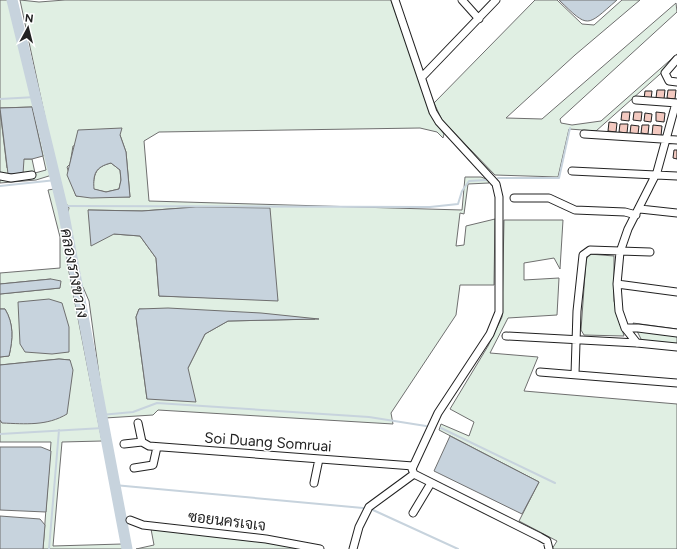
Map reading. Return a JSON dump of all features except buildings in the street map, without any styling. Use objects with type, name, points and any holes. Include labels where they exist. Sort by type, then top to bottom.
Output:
[{"type":"street","points":[[395,0],[431,107],[439,122],[496,184],[498,189],[499,312],[490,334],[438,413],[413,466],[414,474]]},
{"type":"street","points":[[462,0],[479,19]]},
{"type":"street","points":[[422,77],[496,0]]},
{"type":"street","points":[[677,59],[665,73],[669,81],[677,82]]},
{"type":"street","points":[[636,100],[676,103],[656,175],[620,252],[617,284],[619,311],[625,328],[637,343]]},
{"type":"street","points":[[584,134],[677,140]]},
{"type":"street","points":[[572,171],[677,176]]},
{"type":"street","points":[[0,176],[11,178],[32,175]]},
{"type":"street","points":[[514,198],[549,198],[575,210],[677,213]]},
{"type":"street","points":[[575,374],[579,275],[583,255],[590,250],[650,252]]},
{"type":"street","points":[[617,284],[677,292]]},
{"type":"street","points":[[625,328],[638,328],[677,334]]},
{"type":"street","points":[[506,336],[576,339],[677,347]]},
{"type":"street","points":[[540,372],[677,383]]},
{"type":"street","points":[[124,444],[142,442],[138,423]]},
{"type":"street","name":"Soi Duang Somruai","points":[[142,442],[149,446],[157,447],[413,466]]},
{"type":"street","points":[[134,468],[153,465],[157,447]]},
{"type":"street","points":[[314,483],[319,459]]},
{"type":"street","points":[[414,474],[540,537],[547,541],[549,549]]},
{"type":"street","points":[[353,549],[359,527],[369,507],[414,474]]},
{"type":"street","points":[[413,513],[431,483]]},
{"type":"street","name":"ซอยนครเจเจ","points":[[130,520],[143,525],[259,538],[320,549]]},
{"type":"green space","points":[[0,0],[10,0],[52,171],[52,175],[36,180],[0,183],[0,110],[7,168],[24,159],[32,159],[35,173],[46,170],[32,107],[0,108]]},
{"type":"green space","points":[[20,0],[39,2],[65,0],[391,0],[433,119],[444,134],[443,138],[437,132],[420,128],[159,132],[144,141],[149,201],[462,210],[465,177],[481,177],[489,180],[489,183],[468,184],[464,214],[460,213],[456,246],[464,245],[466,226],[495,219],[494,285],[460,285],[456,315],[391,413],[393,424],[158,410],[153,415],[105,418],[89,301],[83,287],[79,284],[67,216],[69,208],[62,197]],"holes":[[[120,135],[126,152],[130,197],[76,196],[67,167],[70,164],[73,146]],[[196,207],[278,300],[159,296],[156,258],[140,236],[114,234],[88,210],[142,211]],[[139,309],[315,319],[228,321],[205,334],[188,368],[147,399],[136,317]]]},
{"type":"green space","points":[[535,0],[557,0],[582,24],[594,25],[622,0],[640,0],[575,55],[506,118],[542,119],[676,3],[677,12],[560,119],[561,123],[572,125],[601,121],[677,54],[677,59],[596,131],[569,129],[558,177],[495,175],[442,120],[434,103]]},
{"type":"green space","points":[[111,163],[120,170],[121,180],[119,189],[106,192],[93,189],[96,172],[102,167]]},
{"type":"green space","points":[[54,189],[62,222],[68,267],[102,441],[62,442],[53,546],[122,544],[123,549],[43,549],[51,442],[0,442],[0,420],[2,423],[70,360],[59,359],[0,365],[0,357],[9,356],[12,332],[10,320],[5,309],[0,309],[0,294],[60,288],[51,279],[0,284],[0,273],[60,268],[60,237],[48,190]]},
{"type":"green space","points":[[504,220],[563,220],[560,269],[554,258],[524,263],[524,280],[559,278],[557,315],[508,318],[490,353],[538,357],[524,391],[677,404],[677,549],[552,549],[557,541],[519,521],[539,482],[439,430],[441,424],[469,436],[474,422],[450,409],[488,346],[502,317]]},
{"type":"green space","points":[[589,254],[614,256],[614,301],[624,336],[584,335],[581,330],[586,260]]},
{"type":"green space","points":[[633,323],[677,329],[677,345],[642,341]]},
{"type":"green space","points":[[151,529],[296,546],[304,549],[136,549],[154,545]]},
{"type":"shaded area","points":[[559,0],[617,0],[593,20],[588,21],[582,20],[576,16]]},
{"type":"shaded area","points":[[32,107],[43,156],[32,159],[24,159],[23,174],[8,174],[0,108]]},
{"type":"shaded area","points":[[122,128],[120,135],[126,152],[130,197],[91,198],[76,196],[67,175],[78,130]],"holes":[[[111,163],[120,170],[121,180],[119,189],[106,192],[94,189],[94,179],[98,169]]]},
{"type":"shaded area","points":[[196,207],[270,208],[278,301],[159,296],[156,258],[140,236],[114,234],[91,246],[88,210],[142,211]]},
{"type":"shaded area","points":[[51,279],[61,281],[60,288],[0,294],[0,284]]},
{"type":"shaded area","points":[[49,299],[62,303],[69,327],[69,352],[52,354],[25,352],[20,344],[18,302]]},
{"type":"shaded area","points":[[168,308],[261,313],[319,319],[228,321],[205,334],[188,368],[196,402],[147,399],[136,317],[139,309]]},
{"type":"shaded area","points":[[0,309],[5,309],[10,320],[12,332],[9,356],[0,357]]},
{"type":"shaded area","points":[[59,359],[70,360],[73,370],[67,414],[52,421],[28,424],[2,423],[0,420],[0,365]]},
{"type":"shaded area","points":[[450,436],[539,482],[522,514],[434,471]]},
{"type":"shaded area","points":[[0,447],[41,447],[51,451],[46,512],[0,510]]},
{"type":"shaded area","points":[[0,516],[40,519],[45,525],[43,549],[0,549]]},
{"type":"waterway","name":"คลองรางขวาง","points":[[12,0],[63,210],[127,549]]},
{"type":"waterway","points":[[0,99],[36,97]]},
{"type":"waterway","points":[[498,178],[559,178],[570,128]]},
{"type":"waterway","points":[[0,186],[56,180]]},
{"type":"waterway","points":[[62,206],[430,207],[458,204],[462,191],[469,181],[486,180]]},
{"type":"waterway","points":[[101,415],[133,412],[157,403],[369,417],[426,426]]},
{"type":"waterway","points":[[0,434],[103,428]]},
{"type":"waterway","points":[[441,428],[555,483]]},
{"type":"waterway","points":[[49,549],[59,430]]},
{"type":"waterway","points":[[114,485],[363,508]]},
{"type":"waterway","points":[[373,510],[458,549]]}]
